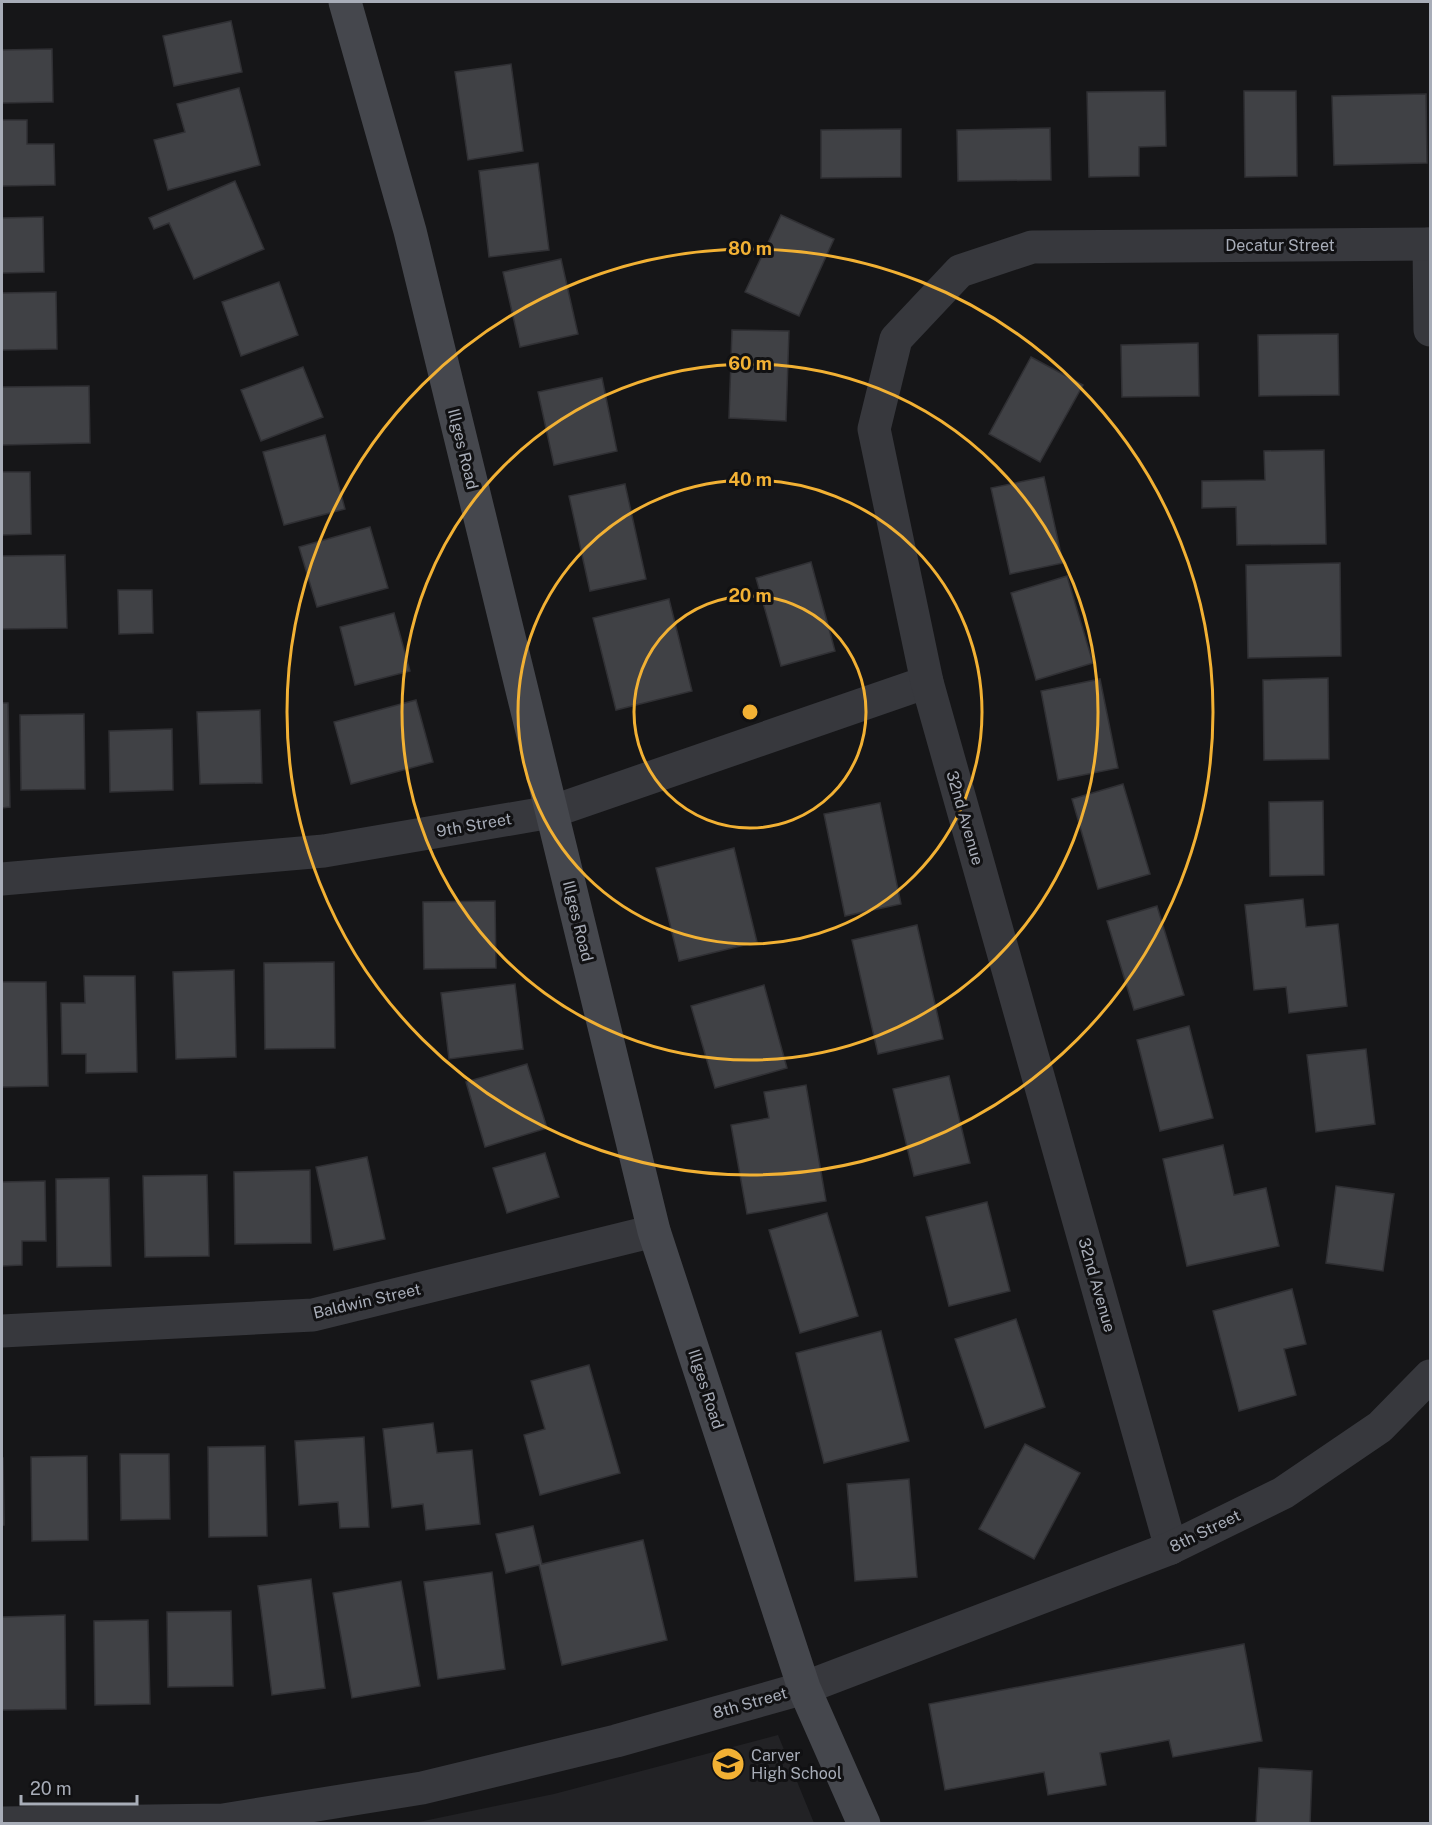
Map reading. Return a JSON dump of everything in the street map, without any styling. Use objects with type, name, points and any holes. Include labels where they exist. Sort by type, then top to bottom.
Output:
[{"type":"street","name":"Illges Road","points":[[345,2],[410,231],[654,1231],[804,1688],[864,1824]]},
{"type":"street","name":"Decatur Street","points":[[1130,246],[1430,244]]},
{"type":"street","points":[[1430,244],[1431,330]]},
{"type":"street","name":"32nd Avenue","points":[[1130,246],[1032,247],[960,271],[896,339],[874,429],[927,682],[1171,1548]]},
{"type":"street","name":"9th Street","points":[[2,879],[324,851],[551,812],[927,682]]},
{"type":"street","name":"Baldwin Street","points":[[2,1331],[313,1315],[654,1231]]},
{"type":"street","name":"8th Street","points":[[2,1823],[223,1820],[422,1788],[616,1741],[804,1688],[1171,1548],[1283,1493],[1380,1427],[1431,1376]]},
{"type":"shaded area","name":"Carver High School","points":[[778,1735],[814,1823],[414,1823],[554,1794]]},
{"type":"building","points":[[231,21],[242,72],[174,86],[163,36]]},
{"type":"building","points":[[52,49],[53,102],[2,103],[2,50]]},
{"type":"building","points":[[511,64],[523,151],[468,160],[455,72]]},
{"type":"building","points":[[239,88],[260,165],[168,190],[154,140],[185,132],[177,104]]},
{"type":"building","points":[[1165,91],[1166,146],[1139,147],[1139,176],[1089,177],[1087,92]]},
{"type":"building","points":[[1244,91],[1296,91],[1297,176],[1245,177]]},
{"type":"building","points":[[1426,94],[1427,163],[1334,165],[1332,96]]},
{"type":"building","points":[[2,120],[27,120],[27,144],[54,144],[55,185],[2,186]]},
{"type":"building","points":[[1050,128],[1051,180],[958,181],[957,130]]},
{"type":"building","points":[[901,129],[901,177],[821,178],[821,130]]},
{"type":"building","points":[[538,163],[549,250],[489,257],[479,171]]},
{"type":"building","points":[[235,181],[264,249],[194,279],[169,223],[154,229],[149,218]]},
{"type":"building","points":[[781,215],[834,239],[799,316],[745,292]]},
{"type":"building","points":[[43,217],[44,272],[2,273],[2,218]]},
{"type":"building","points":[[561,259],[578,334],[520,347],[503,272]]},
{"type":"building","points":[[279,282],[298,335],[241,356],[222,302]]},
{"type":"building","points":[[56,292],[57,349],[2,350],[2,293]]},
{"type":"building","points":[[732,330],[789,331],[786,421],[729,418]]},
{"type":"building","points":[[1338,334],[1339,395],[1259,396],[1258,335]]},
{"type":"building","points":[[1198,343],[1199,396],[1122,397],[1121,345]]},
{"type":"building","points":[[1031,357],[1083,385],[1040,462],[989,434]]},
{"type":"building","points":[[303,367],[323,417],[261,441],[241,390]]},
{"type":"building","points":[[602,378],[617,451],[554,465],[538,392]]},
{"type":"building","points":[[89,386],[90,443],[2,445],[2,387]]},
{"type":"building","points":[[325,435],[345,509],[284,525],[263,452]]},
{"type":"building","points":[[1324,450],[1326,544],[1237,545],[1236,507],[1202,508],[1202,481],[1265,480],[1264,451]]},
{"type":"building","points":[[2,472],[30,472],[31,534],[2,535]]},
{"type":"building","points":[[1044,477],[1063,563],[1010,574],[991,488]]},
{"type":"building","points":[[625,484],[646,579],[590,591],[569,496]]},
{"type":"building","points":[[370,527],[388,588],[317,607],[299,547]]},
{"type":"building","points":[[65,555],[67,628],[2,629],[2,556]]},
{"type":"building","points":[[811,562],[835,651],[781,666],[756,578]]},
{"type":"building","points":[[1340,563],[1341,656],[1248,658],[1246,565]]},
{"type":"building","points":[[1067,576],[1093,663],[1036,680],[1011,593]]},
{"type":"building","points":[[118,590],[152,590],[153,633],[119,634]]},
{"type":"building","points":[[669,599],[692,691],[616,710],[593,618]]},
{"type":"building","points":[[394,613],[410,671],[355,685],[340,627]]},
{"type":"building","points":[[1328,678],[1329,759],[1264,760],[1263,680]]},
{"type":"building","points":[[1100,679],[1118,768],[1058,780],[1041,691]]},
{"type":"building","points":[[416,700],[433,762],[351,784],[334,722]]},
{"type":"building","points":[[2,703],[8,703],[10,807],[2,808]]},
{"type":"building","points":[[260,710],[262,783],[200,784],[197,712]]},
{"type":"building","points":[[84,714],[85,789],[21,790],[20,715]]},
{"type":"building","points":[[172,729],[173,790],[110,792],[109,731]]},
{"type":"building","points":[[1123,784],[1150,874],[1098,889],[1072,799]]},
{"type":"building","points":[[1323,801],[1324,875],[1270,876],[1269,802]]},
{"type":"building","points":[[880,803],[901,904],[845,916],[824,814]]},
{"type":"building","points":[[734,848],[757,942],[679,961],[656,868]]},
{"type":"building","points":[[1303,899],[1306,927],[1338,924],[1347,1006],[1289,1013],[1286,987],[1254,990],[1245,905]]},
{"type":"building","points":[[495,901],[496,968],[424,969],[423,902]]},
{"type":"building","points":[[1157,906],[1184,995],[1134,1010],[1107,921]]},
{"type":"building","points":[[917,925],[943,1039],[878,1054],[852,940]]},
{"type":"building","points":[[334,962],[335,1048],[265,1049],[264,963]]},
{"type":"building","points":[[234,970],[236,1057],[176,1059],[173,972]]},
{"type":"building","points":[[84,976],[135,976],[137,1072],[86,1073],[86,1054],[62,1054],[61,1003],[85,1003]]},
{"type":"building","points":[[2,982],[46,982],[48,1086],[2,1087]]},
{"type":"building","points":[[515,984],[523,1049],[449,1059],[441,993]]},
{"type":"building","points":[[764,985],[787,1068],[715,1088],[691,1006]]},
{"type":"building","points":[[1189,1026],[1213,1118],[1160,1131],[1137,1040]]},
{"type":"building","points":[[1366,1049],[1375,1124],[1316,1132],[1307,1055]]},
{"type":"building","points":[[527,1064],[547,1128],[485,1147],[466,1082]]},
{"type":"building","points":[[949,1076],[970,1163],[914,1176],[893,1089]]},
{"type":"building","points":[[806,1085],[826,1201],[747,1214],[731,1125],[769,1118],[764,1092]]},
{"type":"building","points":[[1223,1145],[1234,1195],[1266,1188],[1279,1246],[1187,1266],[1163,1159]]},
{"type":"building","points":[[545,1153],[559,1197],[507,1213],[493,1168]]},
{"type":"building","points":[[367,1157],[385,1239],[334,1250],[316,1167]]},
{"type":"building","points":[[310,1170],[311,1243],[235,1244],[234,1172]]},
{"type":"building","points":[[207,1175],[209,1256],[145,1257],[143,1176]]},
{"type":"building","points":[[109,1178],[111,1266],[57,1267],[56,1179]]},
{"type":"building","points":[[45,1181],[46,1241],[22,1241],[22,1265],[2,1266],[2,1182]]},
{"type":"building","points":[[1336,1186],[1394,1194],[1383,1271],[1326,1263]]},
{"type":"building","points":[[987,1202],[1010,1291],[949,1306],[926,1217]]},
{"type":"building","points":[[827,1213],[858,1316],[800,1333],[769,1230]]},
{"type":"building","points":[[1292,1289],[1306,1344],[1284,1349],[1296,1395],[1239,1411],[1213,1311]]},
{"type":"building","points":[[1016,1319],[1045,1407],[985,1428],[955,1339]]},
{"type":"building","points":[[881,1331],[909,1441],[824,1463],[796,1353]]},
{"type":"building","points":[[589,1365],[620,1473],[540,1495],[524,1435],[545,1429],[531,1381]]},
{"type":"building","points":[[433,1423],[437,1453],[472,1450],[480,1524],[426,1530],[423,1504],[392,1508],[383,1429]]},
{"type":"building","points":[[364,1437],[369,1527],[340,1528],[338,1502],[299,1505],[295,1441]]},
{"type":"building","points":[[1025,1444],[1080,1473],[1034,1559],[979,1529]]},
{"type":"building","points":[[265,1446],[267,1536],[209,1537],[208,1447]]},
{"type":"building","points":[[120,1454],[169,1454],[170,1519],[121,1520]]},
{"type":"building","points":[[87,1456],[88,1540],[32,1541],[31,1457]]},
{"type":"building","points":[[3,1458],[4,1525],[2,1525]]},
{"type":"building","points":[[909,1479],[917,1577],[855,1581],[847,1484]]},
{"type":"building","points":[[533,1526],[542,1564],[643,1540],[667,1640],[562,1665],[539,1565],[506,1573],[496,1534]]},
{"type":"building","points":[[492,1572],[505,1669],[438,1679],[424,1582]]},
{"type":"building","points":[[311,1579],[325,1688],[272,1695],[258,1586]]},
{"type":"building","points":[[401,1581],[420,1686],[352,1698],[333,1593]]},
{"type":"building","points":[[231,1611],[233,1686],[168,1687],[167,1612]]},
{"type":"building","points":[[65,1615],[66,1709],[2,1710],[2,1617]]},
{"type":"building","points":[[148,1620],[150,1704],[95,1705],[94,1621]]},
{"type":"building","points":[[1244,1644],[1262,1741],[1173,1757],[1169,1740],[1100,1753],[1106,1785],[1048,1795],[1044,1772],[945,1790],[929,1704]]},
{"type":"building","points":[[1259,1768],[1312,1771],[1310,1824],[1256,1824]]},
{"type":"place","name":"Carver High School","points":[[728,1764]]}]
